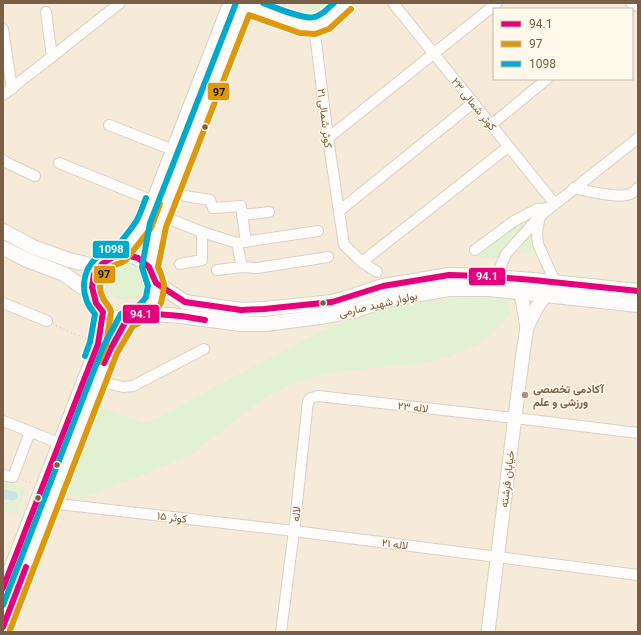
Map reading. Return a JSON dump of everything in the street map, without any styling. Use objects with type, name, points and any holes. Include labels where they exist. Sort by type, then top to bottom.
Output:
[{"type":"main road","points":[[3,231],[33,247],[62,258],[99,267]]},
{"type":"main road","points":[[3,248],[27,260],[64,274],[92,294]]},
{"type":"main road","points":[[120,255],[137,257],[144,262],[154,275],[156,283],[154,300],[149,307],[136,317],[127,319],[111,317],[104,312],[96,304],[92,294],[93,277],[99,267],[108,259],[120,255]]},
{"type":"main road","name":"بولوار شهید صارمی","points":[[156,283],[185,302],[241,310],[332,302],[383,286],[449,275],[496,277],[638,291]]},
{"type":"main road","name":"بولوار شهید صارمی","points":[[143,313],[181,316],[241,324],[265,324],[320,317],[357,310],[386,300],[449,289],[488,289],[638,305]]},
{"type":"street","points":[[3,95],[120,3]]},
{"type":"street","points":[[120,255],[144,224],[230,3]]},
{"type":"street","points":[[150,268],[158,225],[242,4],[303,25],[314,26],[324,22],[346,3]]},
{"type":"street","name":"کوثر شمالی ۲۳","points":[[393,3],[508,147],[552,206]]},
{"type":"street","points":[[328,138],[497,3]]},
{"type":"street","points":[[631,3],[638,6]]},
{"type":"street","points":[[46,12],[52,57]]},
{"type":"street","name":"کوثر شمالی ۲۱","points":[[314,26],[328,138],[344,245],[362,262],[377,272]]},
{"type":"street","points":[[3,29],[12,89]]},
{"type":"street","points":[[490,125],[546,80]]},
{"type":"street","points":[[339,211],[473,103]]},
{"type":"street","points":[[109,125],[173,150]]},
{"type":"street","points":[[496,277],[506,254],[540,216],[638,138]]},
{"type":"street","points":[[362,262],[508,147]]},
{"type":"street","points":[[3,160],[35,176]]},
{"type":"street","points":[[59,164],[153,201]]},
{"type":"street","points":[[574,188],[620,196],[636,194]]},
{"type":"street","points":[[185,196],[210,200],[213,208],[241,206],[242,267]]},
{"type":"street","points":[[475,250],[514,220],[537,209],[552,206]]},
{"type":"street","points":[[242,215],[269,212]]},
{"type":"street","points":[[162,216],[202,232],[242,242],[318,231]]},
{"type":"street","points":[[540,216],[537,232],[538,244],[555,282]]},
{"type":"street","points":[[180,264],[202,260],[202,232]]},
{"type":"street","points":[[217,270],[242,267],[257,268],[328,257]]},
{"type":"street","name":"خیابان فرشته","points":[[488,632],[527,327],[520,293]]},
{"type":"street","name":"خیابان فرشته","points":[[527,327],[545,296]]},
{"type":"street","points":[[3,303],[47,321]]},
{"type":"street","points":[[3,588],[98,344],[104,312]]},
{"type":"street","points":[[3,627],[110,350],[127,319]]},
{"type":"street","points":[[98,381],[123,387],[133,386],[204,349]]},
{"type":"street","name":"لاله ۲۳","points":[[312,398],[318,396],[638,433]]},
{"type":"street","name":"لاله","points":[[280,632],[294,531],[308,401],[312,398]]},
{"type":"street","points":[[3,421],[59,443]]},
{"type":"street","points":[[8,476],[30,432]]},
{"type":"street","name":"کوثر ۱۵","points":[[50,503],[294,531]]},
{"type":"street","name":"لاله ۲۱","points":[[294,531],[638,575]]},
{"type":"path","points":[[47,321],[70,333],[98,344]]},
{"type":"path","points":[[8,476],[42,487]]},
{"type":"shaded area","points":[[3,3],[638,3],[638,632],[3,632]]},
{"type":"green space","points":[[305,3],[330,3],[318,11],[304,13],[303,7]]},
{"type":"green space","points":[[526,217],[532,220],[495,259],[480,258],[476,252]]},
{"type":"green space","points":[[533,231],[533,241],[538,255],[518,252]]},
{"type":"green space","points":[[129,260],[136,263],[142,269],[145,280],[144,288],[136,297],[129,300],[121,300],[114,297],[106,288],[105,276],[108,269],[117,261]]},
{"type":"green space","points":[[473,297],[496,297],[510,302],[511,313],[488,338],[480,344],[449,357],[415,364],[351,370],[321,375],[284,387],[266,397],[192,454],[82,498],[62,494],[78,457],[76,452],[95,405],[144,423],[158,418],[324,330],[370,311],[394,305]]},
{"type":"green space","points":[[3,482],[26,488],[17,514],[3,510]]},
{"type":"waterway","points":[[3,494],[13,496]]},
{"type":"transit line","name":"1098","points":[[3,605],[103,347],[121,314],[139,305],[146,297],[148,286],[142,267],[150,223],[236,3]]},
{"type":"transit line","name":"1098","points":[[263,3],[303,17],[314,17],[320,15],[334,3]]},
{"type":"transit line","name":"97","points":[[10,630],[117,353],[133,326],[148,318],[156,311],[161,303],[164,284],[158,267],[166,227],[249,15],[300,33],[315,34],[329,29],[351,9]]},
{"type":"transit line","name":"1098","points":[[85,356],[90,342],[95,314],[86,299],[84,291],[84,283],[89,267],[94,260],[103,253],[117,246],[134,225],[146,198]]},
{"type":"transit line","name":"97","points":[[99,362],[106,346],[111,312],[103,298],[101,291],[100,287],[102,278],[107,270],[126,260],[151,228],[160,204]]},
{"type":"transit line","name":"94.1","points":[[3,588],[98,344],[103,312],[96,303],[92,287],[94,274],[102,264],[113,257],[126,255],[138,258],[149,267],[156,283],[185,302],[241,310],[332,302],[383,286],[449,275],[533,280],[638,291]]},
{"type":"transit line","name":"94.1","points":[[104,363],[127,319],[143,313],[181,316],[205,320]]},
{"type":"transit line","name":"94.1","points":[[3,627],[26,567]]},
{"type":"place","name":"آکادمی تخصصی ورزشی و علم","points":[[525,395]]}]
